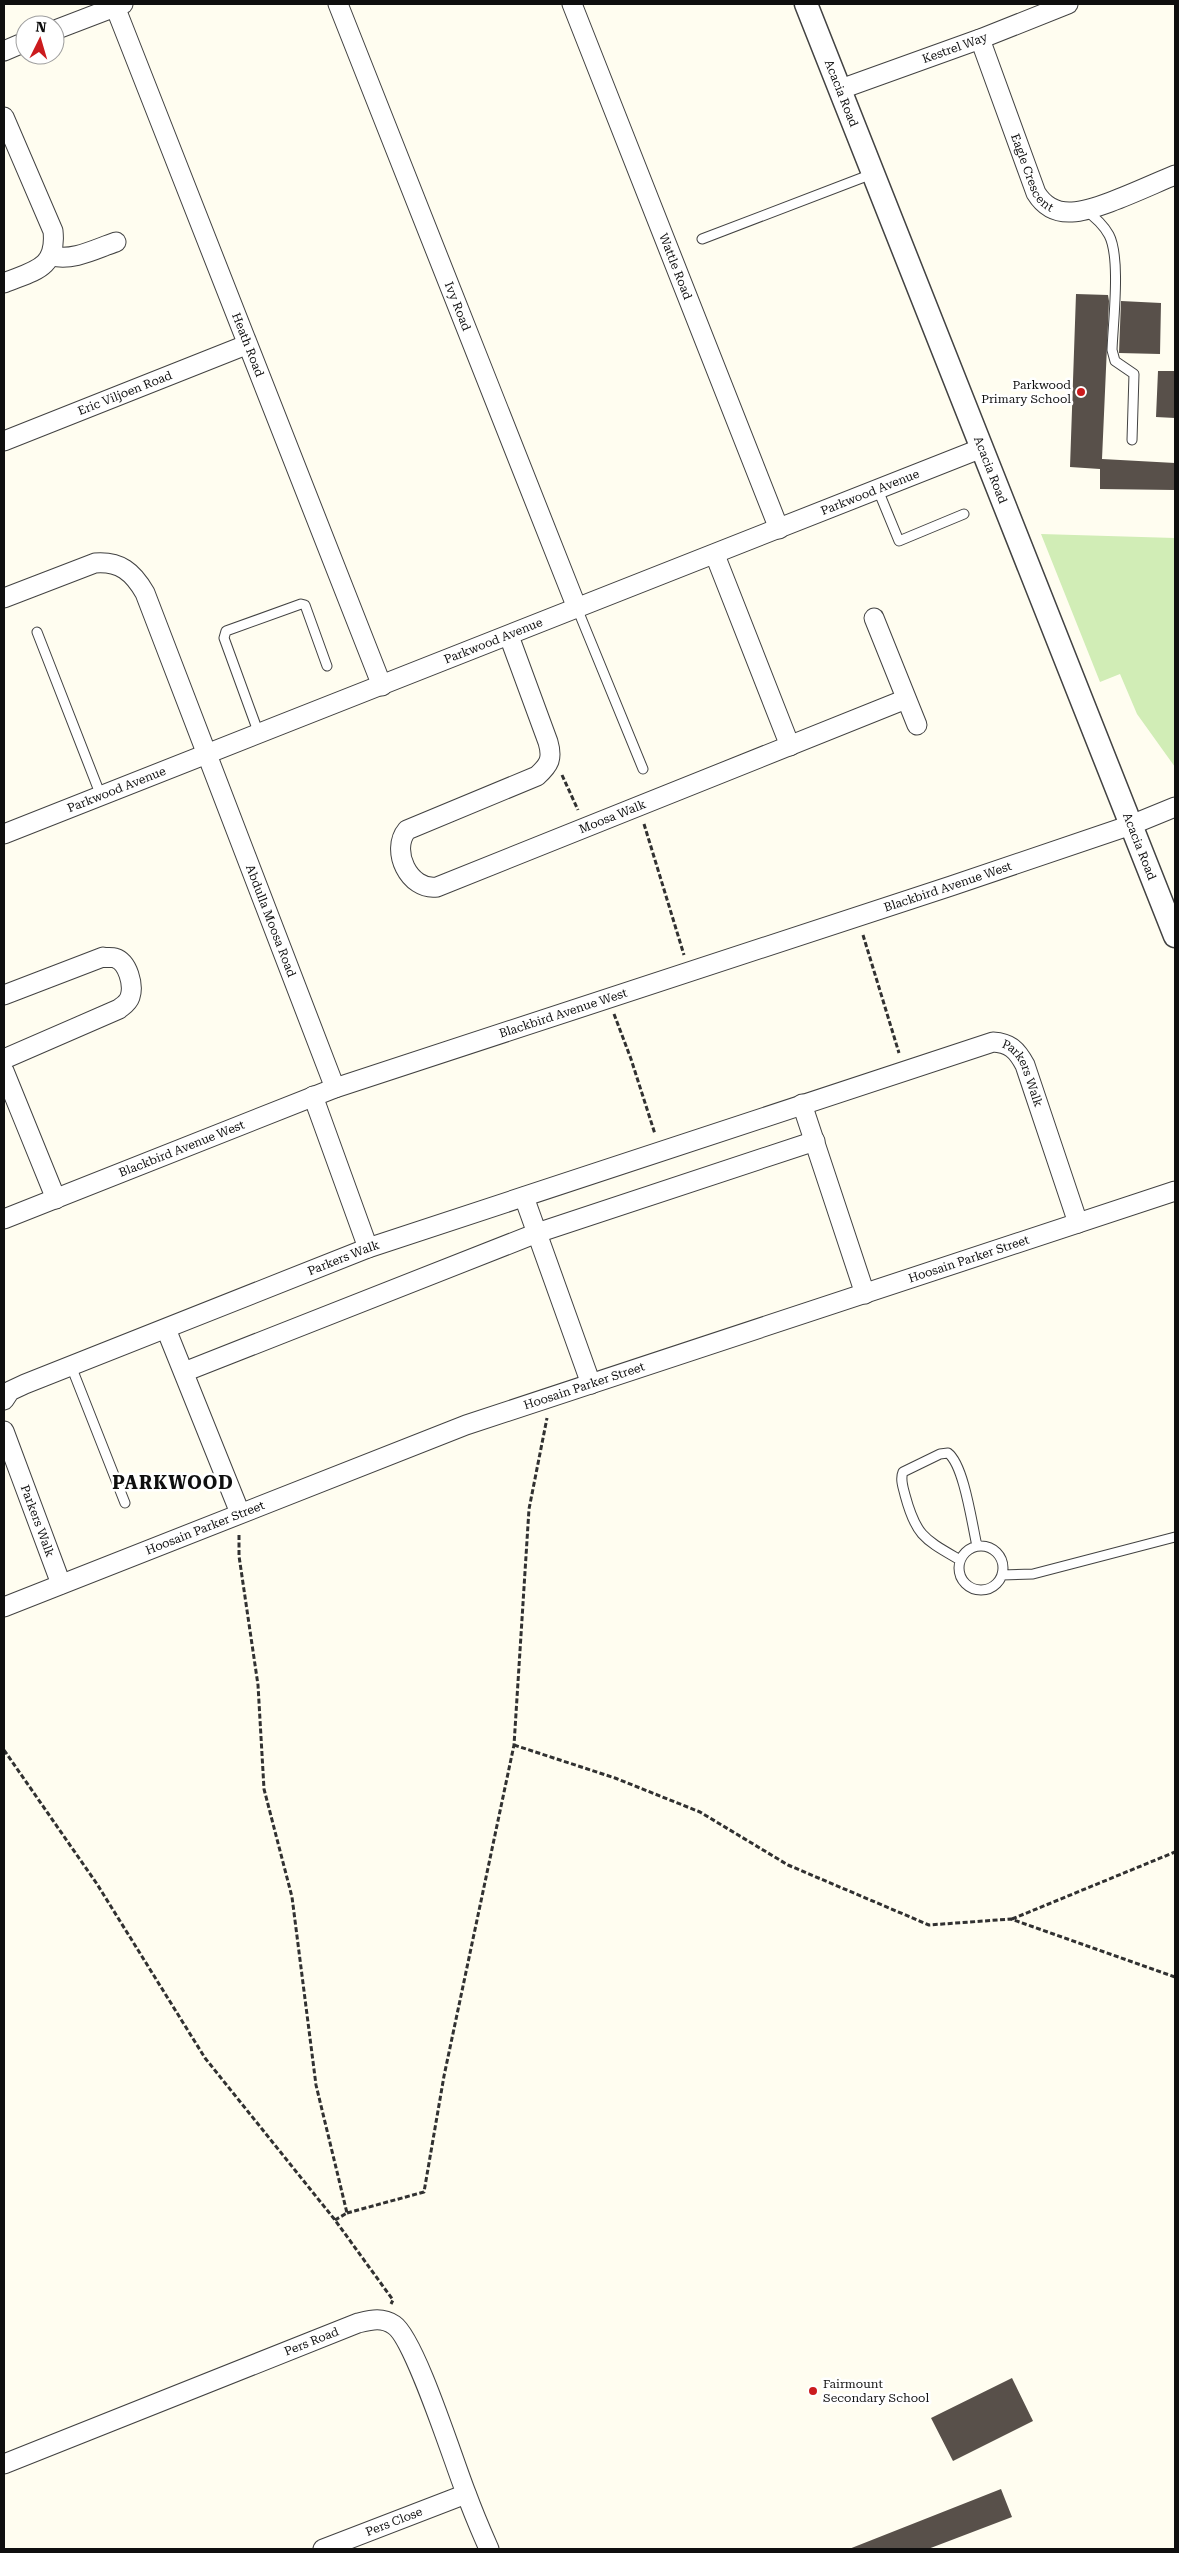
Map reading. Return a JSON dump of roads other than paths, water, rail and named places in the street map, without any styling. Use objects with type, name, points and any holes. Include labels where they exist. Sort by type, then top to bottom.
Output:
[{"type":"street","name":"Ivy Road","points":[[338,4],[577,608]]},
{"type":"street","name":"Wattle Road","points":[[574,4],[779,529]]},
{"type":"street","name":"Acacia Road","points":[[806,4],[1175,936]]},
{"type":"street","name":"Kestrel Way","points":[[840,89],[980,39],[1068,4]]},
{"type":"street","points":[[65,26],[118,5]]},
{"type":"street","name":"Heath Road","points":[[118,5],[246,346],[382,686]]},
{"type":"street","name":"Eagle Crescent","points":[[980,39],[1036,194],[1046,206],[1072,212],[1085,210],[1175,175]]},
{"type":"street","points":[[4,117],[53,231],[52,256],[40,269],[4,283]]},
{"type":"street","points":[[52,256],[64,259],[78,256],[116,242]]},
{"type":"street","name":"Eric Viljoen Road","points":[[4,441],[246,346]]},
{"type":"street","name":"Parkwood Avenue","points":[[4,834],[982,448]]},
{"type":"street","points":[[715,554],[790,746]]},
{"type":"street","name":"Abdulla Moosa Road","points":[[4,598],[95,563],[107,562],[124,567],[137,579],[145,593],[335,1088]]},
{"type":"street","points":[[874,618],[917,725]]},
{"type":"street","name":"Moosa Walk","points":[[509,636],[548,742],[551,758],[549,765],[537,776],[406,830],[402,836],[401,849],[409,876],[420,886],[437,887],[906,699]]},
{"type":"street","name":"Blackbird Avenue West","points":[[4,1219],[335,1088],[1130,825],[1175,807]]},
{"type":"street","points":[[4,995],[103,957],[115,958],[122,963],[127,970],[131,987],[129,1000],[119,1008],[4,1059]]},
{"type":"street","name":"Parkers Walk","points":[[4,1400],[10,1391],[368,1248],[976,1045],[993,1042],[1004,1043],[1018,1052],[1025,1065],[1078,1223]]},
{"type":"street","points":[[4,1071],[56,1198]]},
{"type":"street","points":[[313,1096],[368,1248]]},
{"type":"street","points":[[802,1104],[865,1294]]},
{"type":"street","points":[[184,1372],[537,1233],[815,1141]]},
{"type":"street","name":"Hoosain Parker Street","points":[[4,1607],[466,1425],[1175,1191]]},
{"type":"street","points":[[524,1197],[591,1384]]},
{"type":"street","points":[[166,1329],[240,1514]]},
{"type":"street","name":"Parkers Walk","points":[[4,1431],[61,1584]]},
{"type":"street","name":"Pers Road","points":[[4,2464],[372,2319],[395,2326],[412,2349],[466,2494]]},
{"type":"street","points":[[466,2494],[489,2549]]},
{"type":"street","name":"Pers Close","points":[[323,2549],[466,2494]]},
{"type":"lane","points":[[702,239],[874,173]]},
{"type":"lane","points":[[1085,210],[1099,221],[1113,245],[1115,260],[1112,356],[1118,364],[1134,374],[1132,440]]},
{"type":"lane","points":[[878,490],[899,541],[964,514]]},
{"type":"lane","points":[[259,734],[224,638],[226,632],[301,604],[305,605],[327,666]]},
{"type":"lane","points":[[577,608],[642,769]]},
{"type":"lane","points":[[37,632],[101,796]]},
{"type":"lane","points":[[71,1366],[125,1503]]},
{"type":"lane","points":[[960,1560],[920,1534],[911,1518],[901,1479],[903,1472],[940,1454],[948,1452],[954,1457],[965,1490],[977,1546]]},
{"type":"lane","points":[[1002,1575],[1033,1574],[1175,1537]]},
{"type":"lane","points":[[977,1546],[984,1546],[998,1553],[1003,1568],[1002,1575],[992,1587],[977,1590],[963,1582],[958,1568],[963,1553],[977,1546]]},
{"type":"place","name":"Parkwood Primary School","points":[[1081,392]]},
{"type":"place","name":"Fairmount Secondary School","points":[[813,2391]]},
{"type":"district","name":"PARKWOOD","points":[[173,1483]]}]
